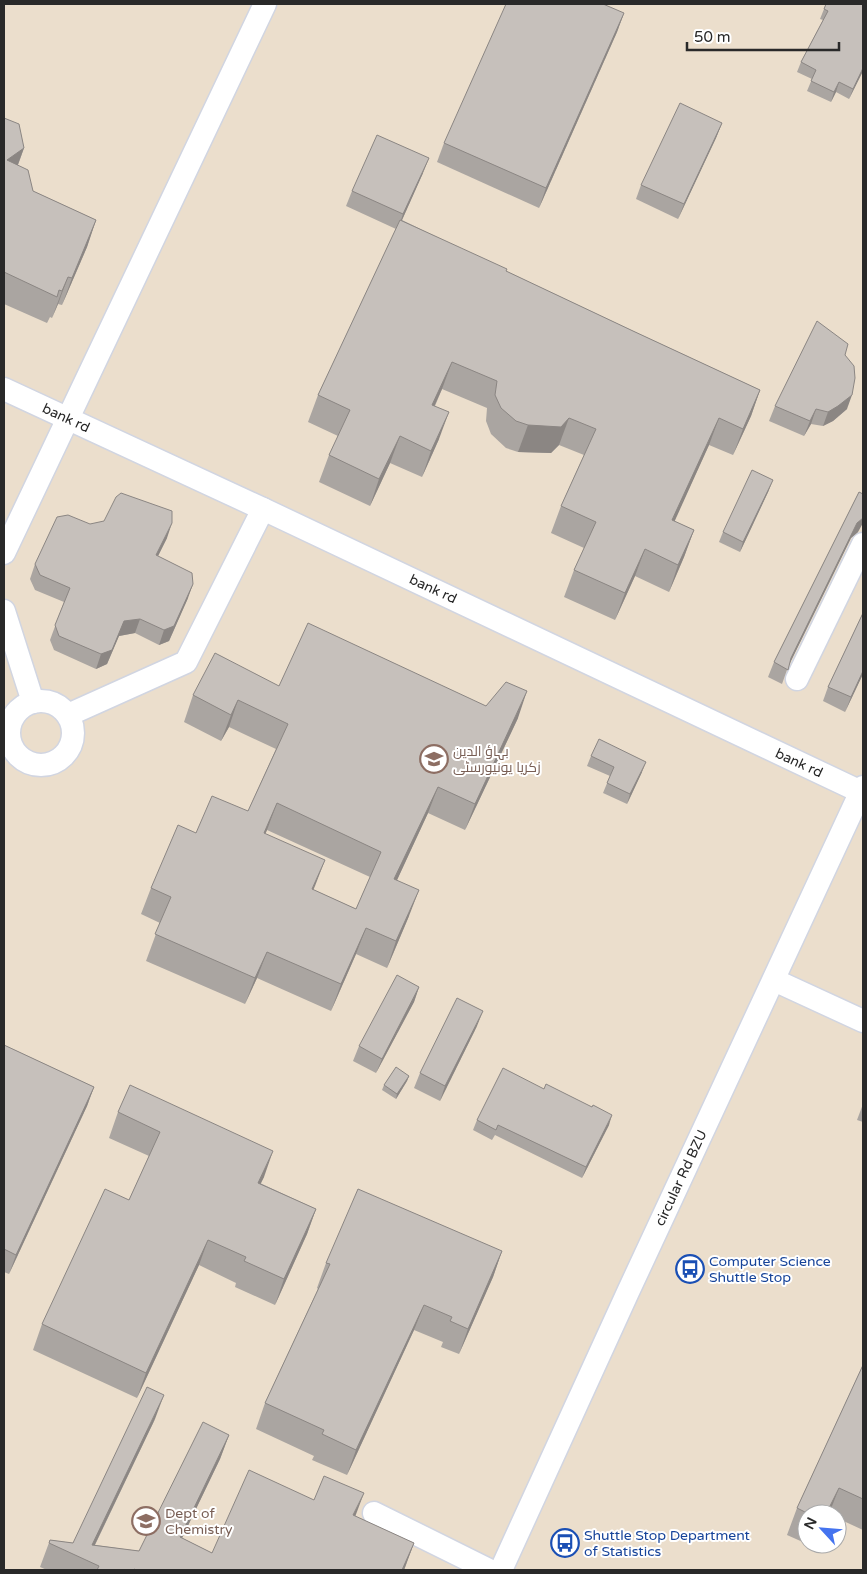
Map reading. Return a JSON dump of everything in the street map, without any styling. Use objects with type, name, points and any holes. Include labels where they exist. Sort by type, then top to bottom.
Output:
[{"type":"street","points":[[4,553],[265,4]]},
{"type":"street","name":"bank rd","points":[[4,389],[263,508],[862,790]]},
{"type":"street","points":[[68,716],[186,662],[263,508]]},
{"type":"street","points":[[797,679],[863,544]]},
{"type":"street","points":[[4,612],[33,702]]},
{"type":"street","points":[[43,701],[61,708],[72,724],[73,735],[66,753],[58,760],[49,764],[39,765],[21,758],[14,751],[10,742],[11,722],[16,713],[24,706],[33,702],[43,701]]},
{"type":"street","name":"circular Rd BZU","points":[[501,1570],[628,1292],[862,790]]},
{"type":"street","points":[[774,980],[863,1021]]},
{"type":"street","points":[[374,1513],[489,1570]]},
{"type":"shaded area","name":"بہاؤ الدین زکریا یونیورسٹی","points":[[4,4],[863,4],[863,1570],[4,1570]]},
{"type":"building","points":[[506,4],[603,4],[624,13],[546,188],[444,143]]},
{"type":"building","points":[[826,4],[863,4],[863,68],[853,89],[839,82],[834,92],[811,81],[816,70],[801,62],[828,11],[824,9]]},
{"type":"building","points":[[680,103],[722,123],[684,204],[641,185]]},
{"type":"building","points":[[4,118],[19,124],[24,148],[7,160],[28,170],[33,191],[96,220],[72,278],[68,277],[62,291],[59,290],[57,297],[4,272]]},
{"type":"building","points":[[377,135],[429,158],[403,214],[352,191]]},
{"type":"building","points":[[400,220],[760,390],[743,429],[719,418],[672,520],[694,530],[678,565],[645,549],[625,593],[574,570],[596,522],[561,506],[596,429],[569,418],[561,427],[528,425],[516,421],[501,408],[495,395],[497,381],[452,362],[432,405],[449,412],[431,451],[400,436],[379,479],[329,455],[350,410],[318,395]]},
{"type":"building","points":[[817,321],[848,344],[845,355],[854,366],[855,378],[852,395],[828,412],[816,409],[810,421],[775,406]]},
{"type":"building","points":[[752,470],[773,480],[743,542],[723,532]]},
{"type":"building","points":[[859,492],[863,494],[863,518],[857,523],[791,658],[788,670],[774,662]]},
{"type":"building","points":[[121,493],[172,511],[172,523],[156,555],[192,573],[193,584],[174,626],[164,630],[140,619],[124,621],[112,650],[101,654],[59,636],[55,625],[70,588],[40,575],[35,564],[57,517],[68,515],[90,524],[104,521],[116,497]]},
{"type":"building","points":[[863,613],[863,671],[851,697],[828,687]]},
{"type":"building","points":[[308,623],[486,706],[506,682],[527,691],[475,804],[438,787],[394,879],[419,890],[396,941],[366,928],[341,984],[267,952],[255,978],[155,934],[171,897],[151,888],[178,825],[196,833],[212,796],[248,811],[288,724],[238,700],[231,715],[193,695],[215,653],[279,686]],"holes":[[[277,803],[381,852],[356,909],[312,889],[325,860],[264,833]]]},
{"type":"building","points":[[599,739],[646,762],[630,794],[607,783],[614,767],[591,756]]},
{"type":"building","points":[[397,975],[419,987],[382,1059],[359,1046]]},
{"type":"building","points":[[457,998],[483,1011],[445,1086],[420,1073]]},
{"type":"building","points":[[4,1045],[94,1087],[16,1255],[4,1249]]},
{"type":"building","points":[[396,1067],[409,1076],[397,1094],[384,1085]]},
{"type":"building","points":[[503,1068],[544,1089],[546,1084],[612,1115],[586,1167],[498,1125],[496,1130],[477,1120]]},
{"type":"building","points":[[130,1085],[273,1151],[258,1183],[316,1209],[284,1279],[244,1261],[246,1257],[208,1240],[146,1373],[42,1324],[105,1189],[129,1200],[160,1132],[118,1112]]},
{"type":"building","points":[[358,1189],[502,1251],[468,1329],[450,1321],[452,1317],[424,1305],[356,1450],[322,1434],[324,1430],[265,1403],[330,1264],[326,1263]]},
{"type":"building","points":[[863,1365],[863,1499],[839,1488],[831,1504],[799,1504]]},
{"type":"building","points":[[147,1387],[164,1395],[92,1545],[139,1551],[203,1422],[229,1435],[180,1537],[212,1553],[249,1470],[314,1500],[324,1476],[364,1493],[353,1515],[414,1543],[402,1570],[97,1570],[99,1566],[49,1543],[50,1540],[73,1543]]},
{"type":"place","name":"بہاؤ الدین زکریا یونیورسٹی","points":[[434,759]]},
{"type":"place","name":"Computer Science Shuttle Stop","points":[[690,1269]]},
{"type":"place","name":"Dept of Chemistry","points":[[146,1521]]},
{"type":"place","name":"Shuttle Stop Department of Statistics","points":[[565,1543]]}]
